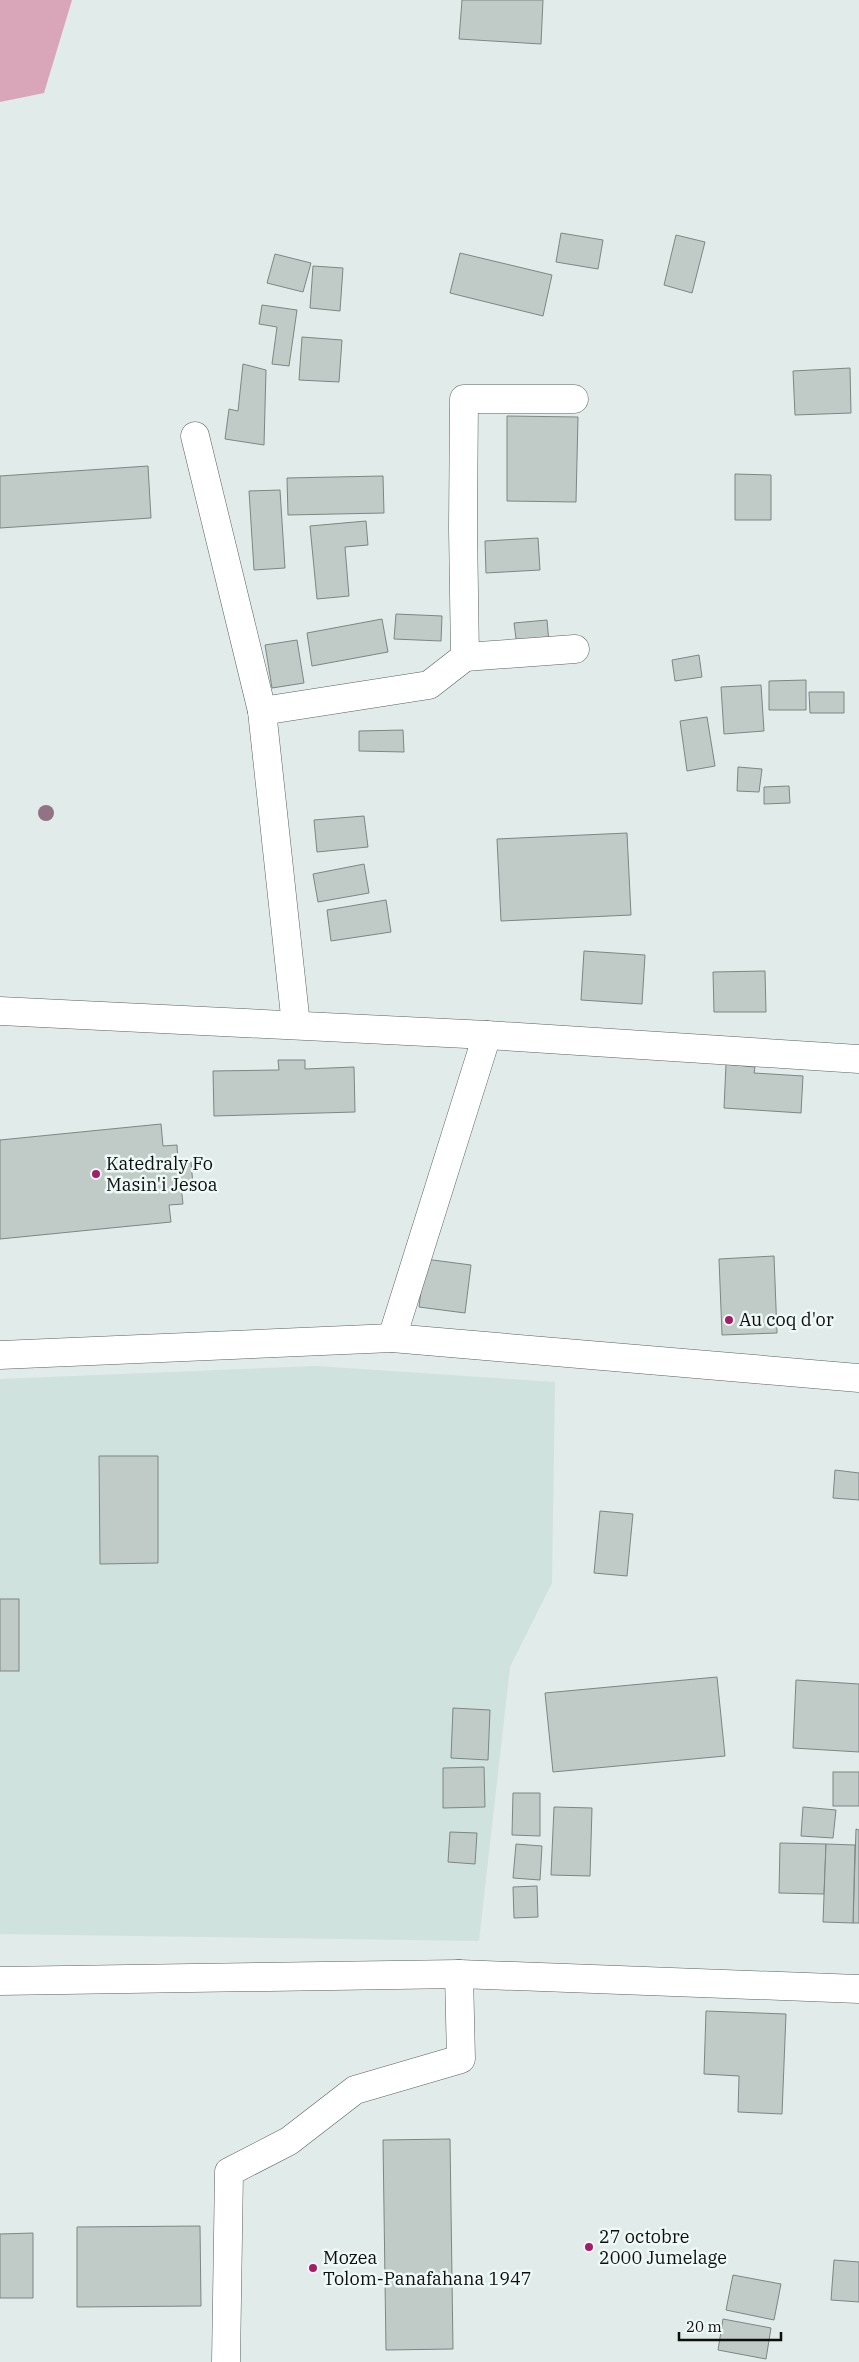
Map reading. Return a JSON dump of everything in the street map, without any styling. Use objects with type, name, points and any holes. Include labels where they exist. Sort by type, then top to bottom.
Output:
[{"type":"street","points":[[465,657],[464,399],[574,399]]},
{"type":"street","points":[[195,436],[262,711],[296,1025]]},
{"type":"street","points":[[262,711],[429,685],[465,657],[574,649]]},
{"type":"street","points":[[0,1011],[487,1035],[859,1059]]},
{"type":"street","points":[[392,1338],[487,1035]]},
{"type":"street","points":[[0,1355],[392,1338],[859,1378]]},
{"type":"street","points":[[226,2362],[229,2172],[289,2141],[355,2090],[461,2059],[459,1974]]},
{"type":"street","points":[[0,1981],[459,1974],[859,1989]]},
{"type":"shaded area","points":[[0,0],[72,0],[44,93],[0,102]]},
{"type":"shaded area","points":[[316,1366],[555,1382],[552,1583],[510,1667],[479,1941],[0,1934],[0,1379]]},
{"type":"building","points":[[462,0],[543,0],[541,44],[459,39]]},
{"type":"building","points":[[561,233],[603,240],[598,269],[556,262]]},
{"type":"building","points":[[676,235],[705,242],[692,293],[664,285]]},
{"type":"building","points":[[460,253],[552,275],[543,316],[450,293]]},
{"type":"building","points":[[275,254],[311,263],[303,292],[267,283]]},
{"type":"building","points":[[313,266],[343,268],[340,311],[310,308]]},
{"type":"building","points":[[262,305],[297,310],[289,366],[272,364],[277,327],[259,324]]},
{"type":"building","points":[[302,337],[342,340],[339,382],[299,380]]},
{"type":"building","points":[[243,364],[266,370],[264,445],[225,439],[229,409],[238,411]]},
{"type":"building","points":[[850,368],[851,413],[795,415],[793,371]]},
{"type":"building","points":[[507,416],[578,417],[576,502],[507,501]]},
{"type":"building","points":[[148,466],[151,518],[0,528],[0,476]]},
{"type":"building","points":[[735,474],[771,475],[771,520],[735,520]]},
{"type":"building","points":[[383,476],[384,513],[288,515],[287,478]]},
{"type":"building","points":[[280,490],[285,568],[254,570],[249,491]]},
{"type":"building","points":[[366,521],[368,545],[345,547],[349,596],[317,599],[310,526]]},
{"type":"building","points":[[538,538],[540,570],[486,573],[485,541]]},
{"type":"building","points":[[396,614],[442,616],[441,641],[394,639]]},
{"type":"building","points":[[382,619],[388,652],[312,666],[307,633]]},
{"type":"building","points":[[547,620],[549,643],[517,646],[514,623]]},
{"type":"building","points":[[297,640],[304,683],[272,688],[265,645]]},
{"type":"building","points":[[699,655],[702,677],[675,681],[672,660]]},
{"type":"building","points":[[806,680],[806,710],[769,710],[769,681]]},
{"type":"building","points":[[761,685],[764,731],[724,734],[721,687]]},
{"type":"building","points":[[809,692],[844,692],[844,713],[810,713]]},
{"type":"building","points":[[707,717],[715,766],[687,771],[680,721]]},
{"type":"building","points":[[403,730],[404,752],[359,751],[359,731]]},
{"type":"building","points":[[738,767],[762,769],[759,792],[737,791]]},
{"type":"building","points":[[789,786],[790,803],[764,804],[764,787]]},
{"type":"building","points":[[364,816],[368,847],[317,852],[314,820]]},
{"type":"building","points":[[627,833],[631,915],[501,921],[497,839]]},
{"type":"building","points":[[364,864],[369,893],[318,902],[313,874]]},
{"type":"building","points":[[386,900],[391,932],[331,941],[327,910]]},
{"type":"building","points":[[584,951],[645,955],[642,1004],[581,1000]]},
{"type":"building","points":[[765,971],[766,1012],[714,1012],[713,972]]},
{"type":"building","points":[[278,1060],[305,1060],[305,1069],[354,1067],[355,1112],[214,1116],[213,1071],[279,1070]]},
{"type":"building","points":[[726,1064],[755,1067],[754,1073],[803,1076],[801,1113],[724,1108]]},
{"type":"building","name":"Katedraly Fo Masin'i Jesoa","points":[[161,1124],[163,1146],[177,1145],[178,1163],[191,1162],[193,1185],[181,1186],[183,1204],[169,1205],[171,1222],[0,1239],[0,1140]]},
{"type":"building","points":[[774,1256],[777,1333],[722,1335],[719,1259]]},
{"type":"building","points":[[425,1259],[471,1265],[465,1313],[419,1307]]},
{"type":"building","points":[[99,1456],[158,1456],[158,1563],[100,1564]]},
{"type":"building","points":[[835,1470],[859,1473],[859,1500],[833,1498]]},
{"type":"building","points":[[600,1511],[633,1514],[627,1576],[594,1573]]},
{"type":"building","points":[[0,1599],[19,1599],[19,1671],[0,1671]]},
{"type":"building","points":[[717,1677],[725,1756],[553,1772],[545,1693]]},
{"type":"building","points":[[796,1680],[859,1684],[859,1752],[793,1748]]},
{"type":"building","points":[[453,1708],[490,1710],[488,1760],[451,1758]]},
{"type":"building","points":[[484,1767],[485,1807],[443,1808],[443,1768]]},
{"type":"building","points":[[833,1772],[859,1772],[859,1806],[833,1806]]},
{"type":"building","points":[[513,1793],[540,1793],[540,1836],[512,1835]]},
{"type":"building","points":[[554,1807],[592,1808],[590,1876],[551,1875]]},
{"type":"building","points":[[803,1807],[836,1810],[833,1838],[801,1836]]},
{"type":"building","points":[[856,1829],[859,1830],[859,1923],[853,1923]]},
{"type":"building","points":[[450,1832],[477,1833],[475,1864],[448,1862]]},
{"type":"building","points":[[780,1843],[826,1844],[824,1894],[779,1893]]},
{"type":"building","points":[[516,1844],[542,1846],[540,1880],[513,1878]]},
{"type":"building","points":[[826,1844],[855,1845],[853,1923],[823,1922]]},
{"type":"building","points":[[537,1886],[538,1917],[514,1918],[513,1887]]},
{"type":"building","points":[[706,2011],[786,2014],[782,2114],[738,2112],[739,2076],[704,2074]]},
{"type":"building","points":[[450,2139],[453,2349],[386,2350],[383,2140]]},
{"type":"building","points":[[200,2226],[201,2306],[77,2307],[77,2227]]},
{"type":"building","points":[[33,2233],[33,2298],[0,2298],[0,2234]]},
{"type":"building","points":[[834,2260],[859,2262],[859,2302],[831,2300]]},
{"type":"building","points":[[733,2275],[781,2284],[774,2320],[726,2310]]},
{"type":"building","points":[[723,2319],[771,2328],[766,2359],[718,2350]]},
{"type":"place","name":"Katedraly Fo Masin'i Jesoa","points":[[96,1174]]},
{"type":"place","name":"Au coq d'or","points":[[729,1320]]},
{"type":"place","name":"27 octobre 2000 Jumelage","points":[[589,2247]]},
{"type":"place","name":"Mozea Tolom-Panafahana 1947","points":[[313,2268]]}]
